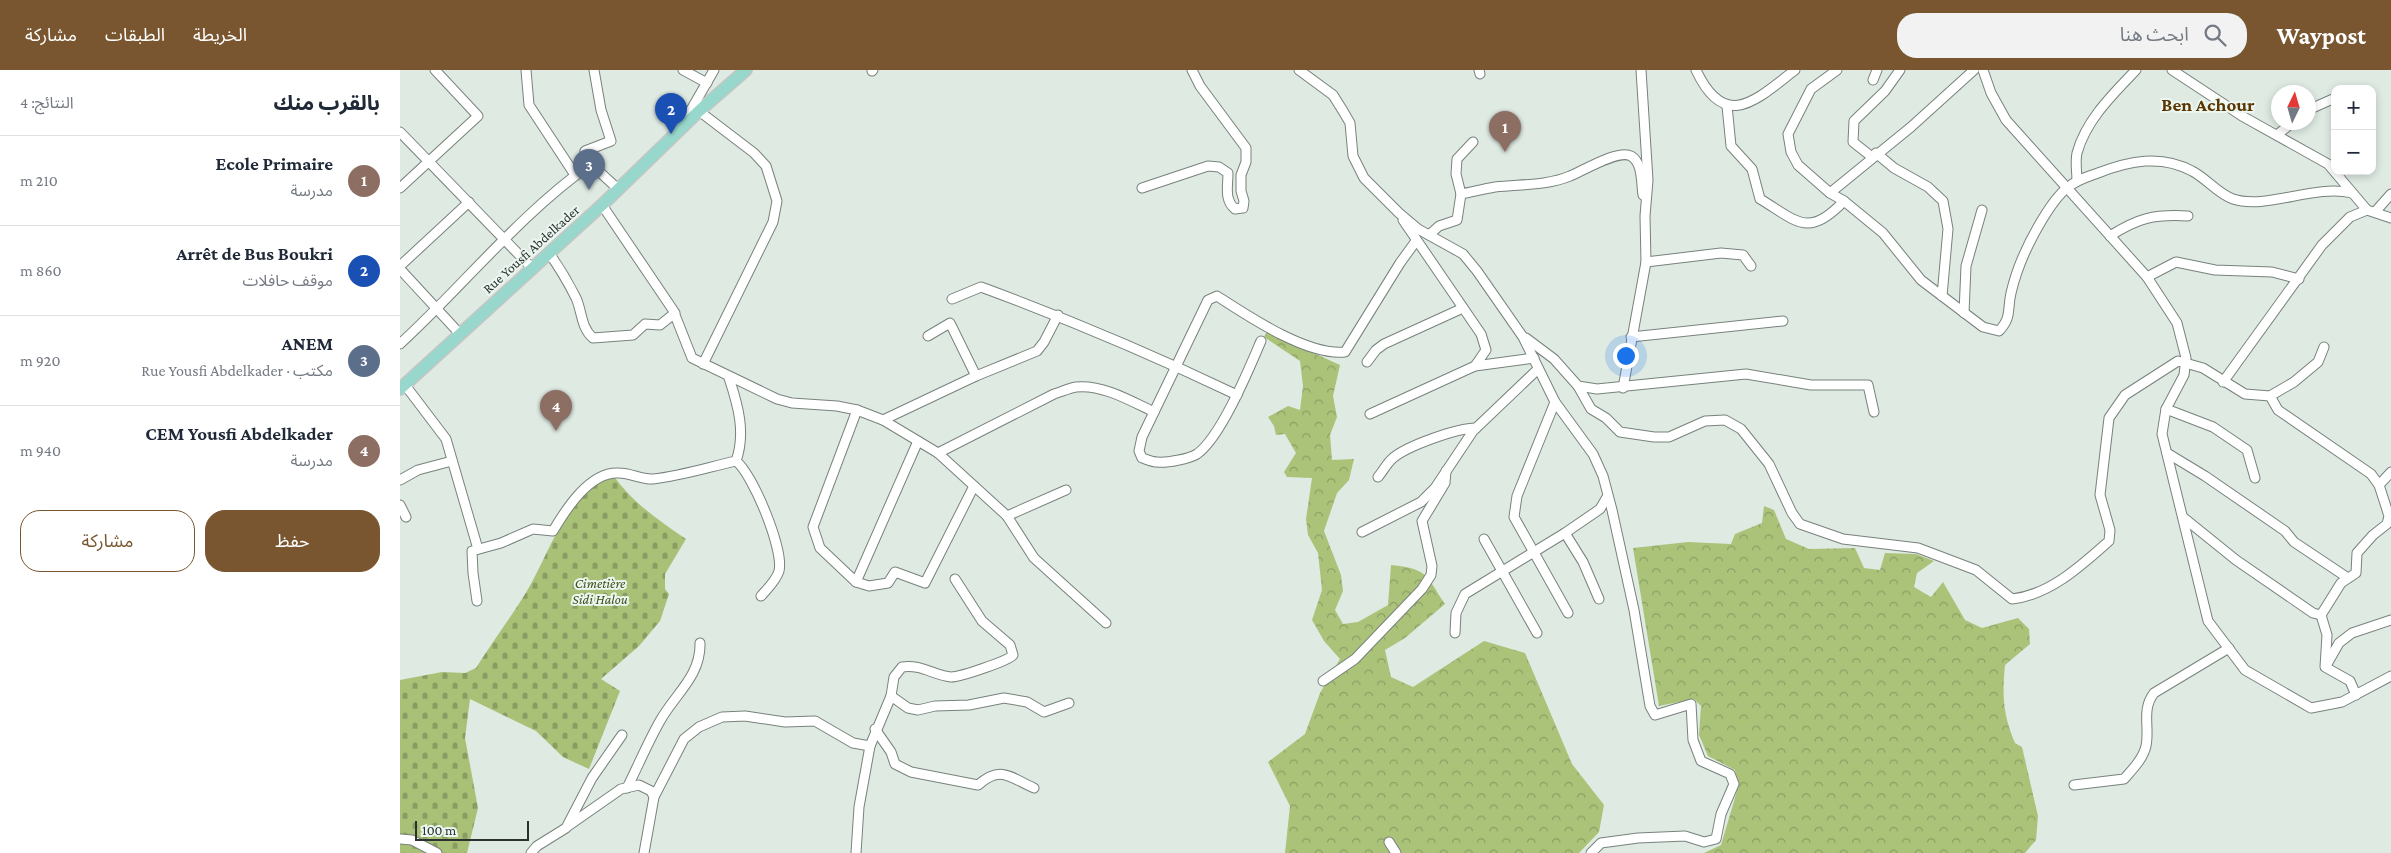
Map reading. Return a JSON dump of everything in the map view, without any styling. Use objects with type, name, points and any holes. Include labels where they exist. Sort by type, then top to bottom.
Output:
[{"type":"main road","name":"Rue Yousfi Abdelkader","points":[[402,387],[602,205],[699,111],[746,70]]},
{"type":"street","points":[[400,188],[478,116],[434,70]]},
{"type":"street","points":[[526,70],[528,105],[575,175]]},
{"type":"street","points":[[594,70],[601,110],[611,141],[585,151],[591,164],[618,189]]},
{"type":"street","points":[[683,70],[707,83]]},
{"type":"street","points":[[680,130],[714,70]]},
{"type":"street","points":[[1142,188],[1208,166],[1219,167],[1228,173],[1227,199],[1230,205],[1235,209],[1242,208],[1244,201],[1241,191],[1241,175],[1246,162],[1246,148],[1200,86],[1192,70]]},
{"type":"street","points":[[1623,388],[1646,262],[1648,180],[1641,70]]},
{"type":"street","points":[[1696,70],[1703,86],[1716,99],[1727,106],[1742,105],[1758,98],[1795,70]]},
{"type":"street","points":[[1837,70],[1811,89],[1788,134],[1791,152],[1798,165],[1830,193],[1844,201],[1883,233],[1921,280],[1983,327],[1999,331],[2008,321],[2011,294],[2024,254],[2043,218],[2067,188],[2077,181],[2120,164],[2150,159],[2192,171],[2233,199],[2259,200],[2336,189],[2352,192]]},
{"type":"street","points":[[1873,80],[1877,70]]},
{"type":"street","points":[[1900,70],[1885,92],[1854,121],[1853,142],[1928,187],[1943,201],[1948,229],[1942,296]]},
{"type":"street","points":[[1830,193],[1910,127],[1974,70]]},
{"type":"street","points":[[2077,181],[2077,155],[2090,126],[2109,98],[2136,70]]},
{"type":"street","points":[[2172,70],[2242,116],[2328,164],[2371,211],[2391,218]]},
{"type":"street","points":[[1986,71],[1991,92],[2006,120],[2147,277],[2177,323],[2185,363],[2184,375],[2166,409],[2162,434],[2208,621],[2245,670],[2311,708],[2342,702],[2391,676]]},
{"type":"street","points":[[1306,72],[1333,95],[1350,123],[1353,156],[1364,178],[1399,214],[1429,235],[1463,254],[1523,337],[1555,402],[1593,454],[1603,476],[1634,610],[1650,706],[1655,716],[1691,704],[1693,740],[1702,761],[1730,774],[1734,784],[1721,814],[1716,839],[1704,842],[1685,836],[1638,838],[1601,843],[1591,853]]},
{"type":"street","points":[[2316,106],[2331,100]]},
{"type":"street","points":[[1727,106],[1731,146],[1752,169],[1760,199],[1796,222],[1817,222],[1829,217],[1844,201]]},
{"type":"street","points":[[699,111],[754,153],[766,166],[777,200],[773,222],[703,364]]},
{"type":"street","points":[[2277,135],[2283,130]]},
{"type":"street","points":[[400,132],[532,268]]},
{"type":"street","points":[[1429,235],[1439,226],[1457,220],[1461,194],[1456,174],[1457,160],[1473,142]]},
{"type":"street","points":[[1461,194],[1496,187],[1527,186],[1568,177],[1608,158],[1626,154],[1632,156],[1639,165],[1646,210]]},
{"type":"street","points":[[400,344],[438,309],[504,241],[575,175],[591,164]]},
{"type":"street","points":[[2223,382],[2322,245],[2350,217],[2371,211],[2391,194]]},
{"type":"street","points":[[460,334],[400,268],[469,202]]},
{"type":"street","points":[[602,205],[675,313],[692,358],[730,378],[784,401],[857,410],[883,420],[938,453],[1007,516],[1034,558],[1106,623]]},
{"type":"street","points":[[1964,313],[1966,266],[1982,210]]},
{"type":"street","points":[[1399,214],[1481,334],[1486,350],[1475,366]]},
{"type":"street","points":[[2110,236],[2132,222],[2144,218],[2166,214],[2188,216]]},
{"type":"street","points":[[1261,342],[1237,395],[1207,445],[1196,455],[1170,461],[1157,462],[1142,458],[1139,450],[1154,412],[1208,300],[1217,296],[1280,334],[1317,348],[1345,352],[1400,263],[1416,241]]},
{"type":"street","points":[[549,253],[577,300],[585,328],[593,338],[634,335],[645,324],[660,325],[675,313]]},
{"type":"street","points":[[1646,262],[1721,253],[1743,255],[1751,266]]},
{"type":"street","points":[[2147,277],[2176,262],[2215,270],[2272,272],[2299,279]]},
{"type":"street","points":[[952,299],[981,287],[1058,315],[1177,366],[1237,395]]},
{"type":"street","points":[[1367,362],[1376,350],[1384,344],[1463,308]]},
{"type":"street","points":[[883,420],[976,376],[1037,351],[1044,342],[1058,315]]},
{"type":"street","points":[[1631,337],[1783,321]]},
{"type":"street","points":[[928,336],[950,323],[976,376]]},
{"type":"street","points":[[1523,337],[1554,359],[1578,386],[1591,409],[1606,418],[1620,432],[1654,438],[1669,437],[1705,421],[1724,420],[1741,429],[1769,464],[1792,513],[1800,524],[1843,539],[1918,548],[1976,570],[2012,599],[2030,597],[2080,568],[2109,540],[2110,530],[2100,495],[2110,418],[2125,395],[2178,361],[2203,368],[2245,394],[2270,396],[2294,382],[2318,362],[2324,347]]},
{"type":"street","points":[[1370,414],[1475,366],[1534,358]]},
{"type":"street","points":[[1362,532],[1421,502],[1446,471],[1476,428],[1538,369]]},
{"type":"street","points":[[1578,386],[1597,389],[1623,388],[1746,374],[1811,385],[1868,385],[1874,412]]},
{"type":"street","points":[[730,378],[738,403],[741,431],[736,461]]},
{"type":"street","points":[[938,453],[1054,394],[1073,387],[1083,386],[1115,394],[1154,412]]},
{"type":"street","points":[[402,387],[446,439],[478,549]]},
{"type":"street","points":[[2270,396],[2278,410],[2371,474],[2378,485],[2390,516],[2387,524],[2373,535],[2357,554],[2356,573],[2342,583],[2321,615],[2327,635],[2325,667]]},
{"type":"street","points":[[1555,402],[1514,506],[1514,517],[1568,613]]},
{"type":"street","points":[[2166,409],[2213,428],[2247,450],[2256,478]]},
{"type":"street","points":[[857,410],[813,527],[820,548],[856,582],[869,586],[888,584],[895,572],[925,583],[974,486]]},
{"type":"street","points":[[1378,476],[1392,458],[1400,454],[1450,431],[1476,428]]},
{"type":"street","points":[[856,582],[918,441]]},
{"type":"street","points":[[2167,453],[2229,492],[2285,531],[2294,542],[2348,578]]},
{"type":"street","points":[[400,480],[418,470],[452,461]]},
{"type":"street","points":[[477,601],[472,551],[501,543],[533,529],[553,531],[567,506],[595,481],[607,474],[619,472],[651,479],[736,461],[744,467],[757,489],[778,552],[779,570],[774,582],[761,596]]},
{"type":"street","points":[[1323,681],[1355,659],[1422,589],[1431,575],[1432,566],[1422,521],[1445,483],[1446,471]]},
{"type":"street","points":[[2378,485],[2391,472]]},
{"type":"street","points":[[1007,516],[1066,490]]},
{"type":"street","points":[[1455,632],[1456,613],[1465,594],[1565,533],[1600,509],[1607,497]]},
{"type":"street","points":[[400,505],[406,517]]},
{"type":"street","points":[[2184,518],[2236,560],[2313,613],[2321,615]]},
{"type":"street","points":[[1565,533],[1583,562],[1599,599]]},
{"type":"street","points":[[1484,539],[1537,633]]},
{"type":"street","points":[[856,853],[859,807],[870,746],[891,696],[894,677],[902,667],[918,666],[954,677],[1001,663],[1009,660],[1013,655],[1010,645],[982,621],[955,579]]},
{"type":"street","points":[[2325,667],[2339,643],[2352,633],[2391,620]]},
{"type":"street","points":[[627,788],[660,720],[691,679],[701,652],[700,643]]},
{"type":"street","points":[[2074,785],[2124,779],[2138,762],[2146,746],[2146,714],[2148,701],[2154,693],[2229,648]]},
{"type":"street","points":[[2325,667],[2350,680],[2356,695]]},
{"type":"street","points":[[891,696],[908,708],[918,710],[935,706],[969,705],[1004,698],[1027,702],[1044,712],[1069,703]]},
{"type":"street","points":[[644,853],[654,797],[684,739],[699,728],[722,718],[745,716],[785,722],[815,721],[854,743],[870,746]]},
{"type":"street","points":[[876,729],[891,752],[895,764],[911,772],[978,785],[990,775],[1003,774],[1034,788]]},
{"type":"street","points":[[566,828],[592,778],[622,735]]},
{"type":"street","points":[[531,853],[538,846],[621,789],[639,785],[651,791],[654,797]]},
{"type":"street","points":[[400,839],[412,840],[437,853]]},
{"type":"street","points":[[1389,842],[1396,853]]},
{"type":"green space","points":[[1267,332],[1340,365],[1333,396],[1337,417],[1330,435],[1332,460],[1354,459],[1349,480],[1337,493],[1324,531],[1341,575],[1343,591],[1335,610],[1343,624],[1358,622],[1388,605],[1391,565],[1419,571],[1429,580],[1445,604],[1405,638],[1385,650],[1391,677],[1413,687],[1484,641],[1525,653],[1572,764],[1604,805],[1599,832],[1579,853],[1285,853],[1290,806],[1268,762],[1305,734],[1320,693],[1340,659],[1324,641],[1312,620],[1322,590],[1318,553],[1308,535],[1306,519],[1312,478],[1287,477],[1284,472],[1296,453],[1285,434],[1276,435],[1274,426],[1268,417],[1288,406],[1300,410],[1303,386],[1300,361],[1264,337]]},
{"type":"green space","name":"Cimetière Sidi Halou","points":[[613,475],[638,503],[686,539],[665,574],[665,589],[669,594],[660,621],[639,646],[601,679],[620,691],[589,769],[563,757],[536,731],[470,699],[465,738],[478,808],[467,853],[400,853],[400,680],[442,672],[465,673],[476,668],[526,593],[555,535],[573,508],[597,484]]},
{"type":"green space","points":[[1764,506],[1774,510],[1786,539],[1809,549],[1855,548],[1864,568],[1880,570],[1885,553],[1916,554],[1934,561],[1917,573],[1914,587],[1931,597],[1943,582],[1965,620],[1982,628],[2018,618],[2029,629],[2030,644],[2005,665],[2004,686],[2004,705],[2008,723],[2015,743],[2022,747],[2038,816],[2036,840],[2025,853],[1704,853],[1721,845],[1737,791],[1735,770],[1708,756],[1699,735],[1701,706],[1694,699],[1659,706],[1633,548],[1688,542],[1731,544],[1735,534],[1762,523]]},
{"type":"place","name":"Arrêt de Bus Boukri","points":[[671,134]]},
{"type":"place","name":"Ecole Primaire","points":[[1505,152]]},
{"type":"place","name":"ANEM","points":[[589,190]]},
{"type":"place","name":"CEM Yousfi Abdelkader","points":[[556,431]]},
{"type":"district","name":"Ben Achour","points":[[2208,104]]}]
